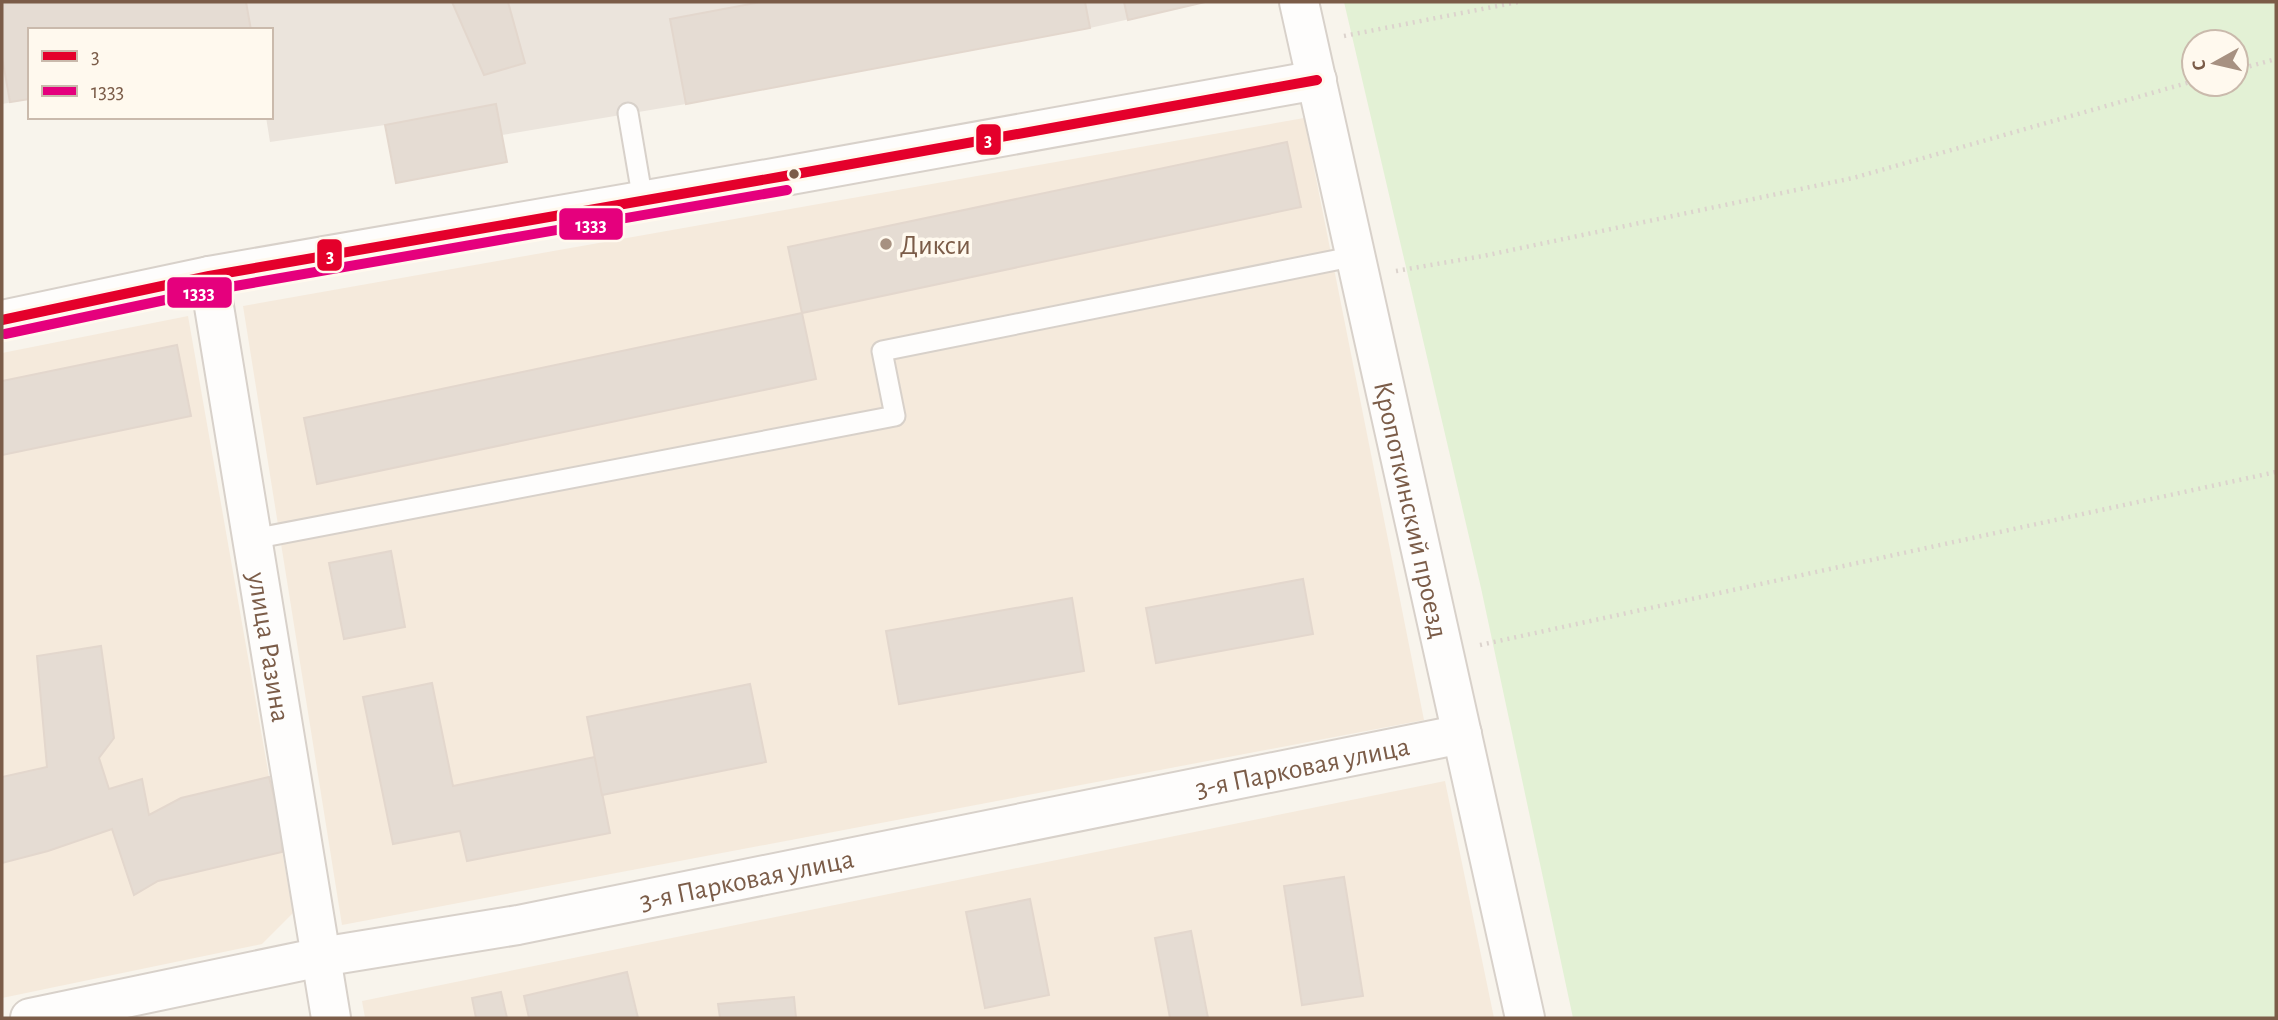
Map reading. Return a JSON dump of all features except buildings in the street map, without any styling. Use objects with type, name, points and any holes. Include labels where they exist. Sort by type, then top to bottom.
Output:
[{"type":"street","name":"Кропоткинский проезд","points":[[1299,2],[1525,1018]]},
{"type":"street","points":[[2,320],[209,276],[1317,80]]},
{"type":"street","name":"улица Разина","points":[[209,276],[331,1018]]},
{"type":"street","name":"3-я Парковая улица","points":[[30,1018],[321,957],[518,925],[1462,734]]},
{"type":"lane","points":[[628,113],[643,201]]},
{"type":"lane","points":[[253,539],[895,416],[882,351],[1359,267]]},
{"type":"path","points":[[1308,43],[1518,2]]},
{"type":"path","points":[[2250,66],[2276,59]]},
{"type":"path","points":[[1359,267],[1483,256],[1853,178],[2180,85]]},
{"type":"path","points":[[1444,652],[2276,472]]},
{"type":"shaded area","points":[[2,2],[1205,2],[1090,28],[686,104],[502,135],[507,162],[396,183],[385,125],[270,142],[266,119],[273,119],[273,28],[28,28],[28,99],[2,104]]},
{"type":"shaded area","points":[[1304,118],[1424,720],[342,925],[243,306]]},
{"type":"shaded area","points":[[188,316],[293,913],[262,944],[2,998],[2,353]]},
{"type":"shaded area","points":[[1445,781],[1494,1018],[365,1018],[362,1001]]},
{"type":"green space","points":[[1344,2],[2276,2],[2276,1018],[1573,1018],[1481,588]]},
{"type":"transit line","name":"3","points":[[2,320],[209,276],[1317,80]]},
{"type":"transit line","name":"1333","points":[[5,334],[212,290],[787,190]]},
{"type":"place","name":"Дикси","points":[[886,244]]}]
